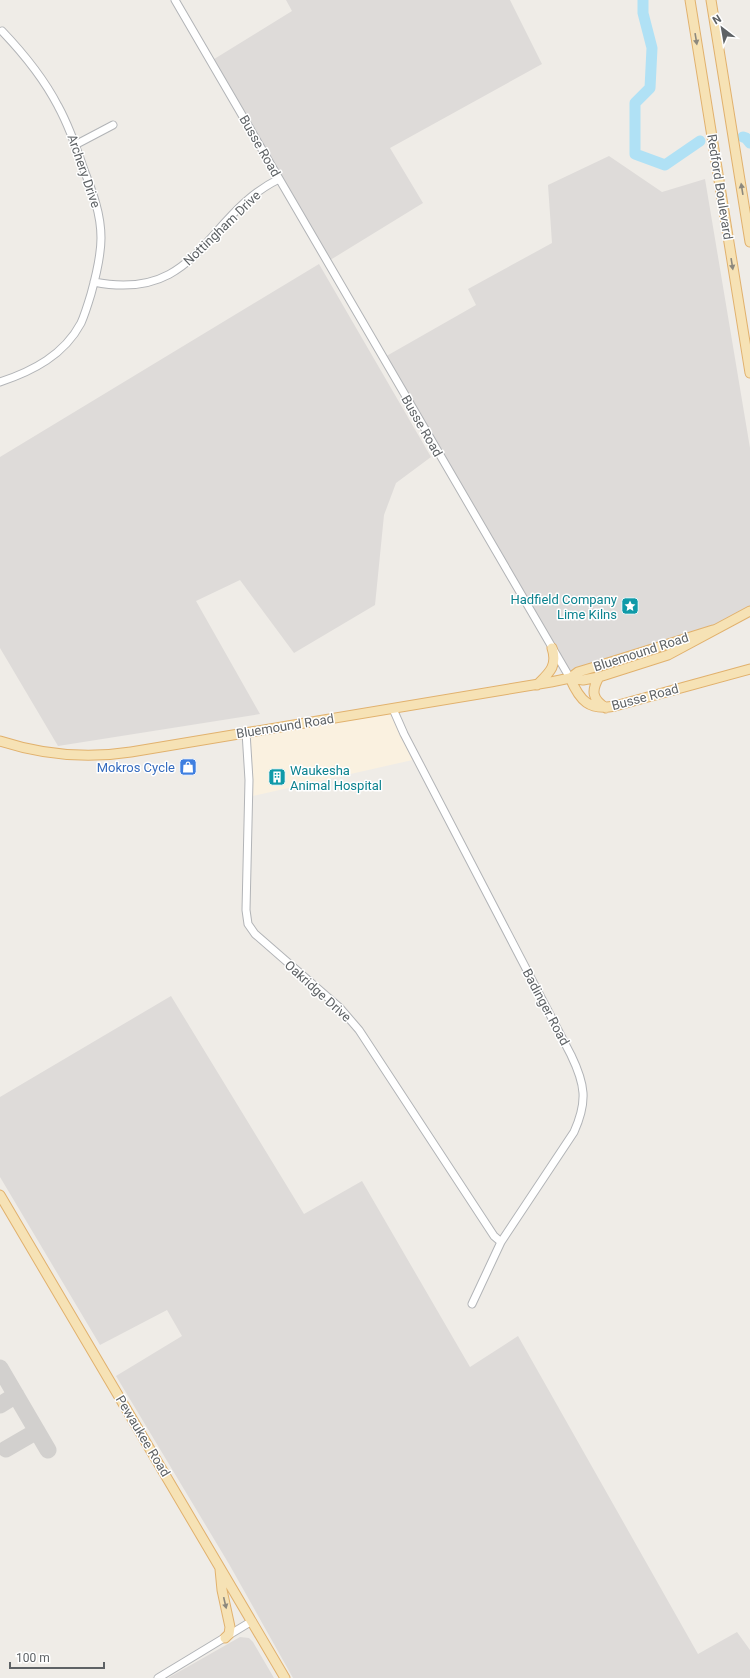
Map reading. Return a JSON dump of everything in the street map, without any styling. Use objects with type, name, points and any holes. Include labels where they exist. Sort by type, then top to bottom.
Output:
[{"type":"main road","name":"Redford Boulevard","points":[[690,0],[750,373]]},
{"type":"main road","name":"Redford Boulevard","points":[[711,0],[750,242]]},
{"type":"main road","name":"Bluemound Road","points":[[0,741],[51,754],[98,756],[393,709],[537,685],[570,678],[583,680],[599,677],[668,654],[750,612]]},
{"type":"main road","name":"Bluemound Road","points":[[570,678],[578,672],[713,630]]},
{"type":"main road","points":[[537,685],[550,671],[554,664],[555,657],[552,648]]},
{"type":"main road","name":"Busse Road","points":[[570,678],[578,694],[584,701],[595,707],[606,708],[750,669]]},
{"type":"main road","points":[[599,677],[594,685],[594,695],[599,703],[606,708]]},
{"type":"main road","name":"Pewaukee Road","points":[[0,1195],[285,1678]]},
{"type":"main road","points":[[220,1566],[222,1590],[230,1627],[225,1638]]},
{"type":"street","name":"Busse Road","points":[[175,0],[570,678]]},
{"type":"street","name":"Archery Drive","points":[[0,382],[44,363],[54,356],[68,342],[81,322],[94,282],[101,239],[100,219],[95,199],[60,110],[48,89],[2,31]]},
{"type":"street","points":[[75,146],[113,125]]},
{"type":"street","name":"Nottingham Drive","points":[[94,282],[120,285],[137,284],[156,280],[169,275],[196,256],[246,201],[279,179]]},
{"type":"street","name":"Badinger Road","points":[[393,709],[404,734],[571,1055],[582,1083],[583,1107],[574,1132],[501,1242],[472,1304]]},
{"type":"street","name":"Oakridge Drive","points":[[246,732],[249,780],[246,910],[249,928],[262,942],[346,1013],[363,1036],[494,1236],[501,1242]]},
{"type":"street","points":[[158,1678],[252,1621]]},
{"type":"shaded area","points":[[286,0],[510,0],[542,64],[390,148],[423,203],[327,262],[211,61],[292,11]]},
{"type":"shaded area","points":[[609,156],[662,192],[705,179],[750,448],[750,611],[742,616],[570,678],[383,358],[476,305],[468,289],[552,243],[548,185]]},
{"type":"shaded area","points":[[319,264],[431,457],[396,483],[384,515],[375,605],[294,653],[240,580],[196,601],[260,714],[58,746],[0,648],[0,457]]},
{"type":"shaded area","points":[[393,709],[417,759],[248,797],[246,732]]},
{"type":"shaded area","points":[[171,996],[304,1214],[362,1181],[470,1367],[518,1336],[698,1654],[737,1632],[750,1650],[750,1678],[293,1678],[229,1564],[116,1376],[182,1336],[167,1310],[100,1345],[0,1177],[0,1097]]},
{"type":"shaded area","points":[[240,1637],[249,1638],[253,1642],[274,1678],[168,1678]]},
{"type":"waterway","points":[[643,0],[643,13],[652,48],[650,88],[635,103],[635,154],[665,165],[700,141]]},
{"type":"waterway","points":[[743,137],[750,143]]},
{"type":"taxiway","points":[[0,1368],[48,1450]]},
{"type":"taxiway","points":[[0,1405],[16,1395]]},
{"type":"taxiway","points":[[6,1449],[37,1431]]},
{"type":"place","name":"Hadfield Company Lime Kilns","points":[[630,606]]},
{"type":"place","name":"Mokros Cycle","points":[[188,767]]},
{"type":"place","name":"Waukesha Animal Hospital","points":[[277,777]]}]
